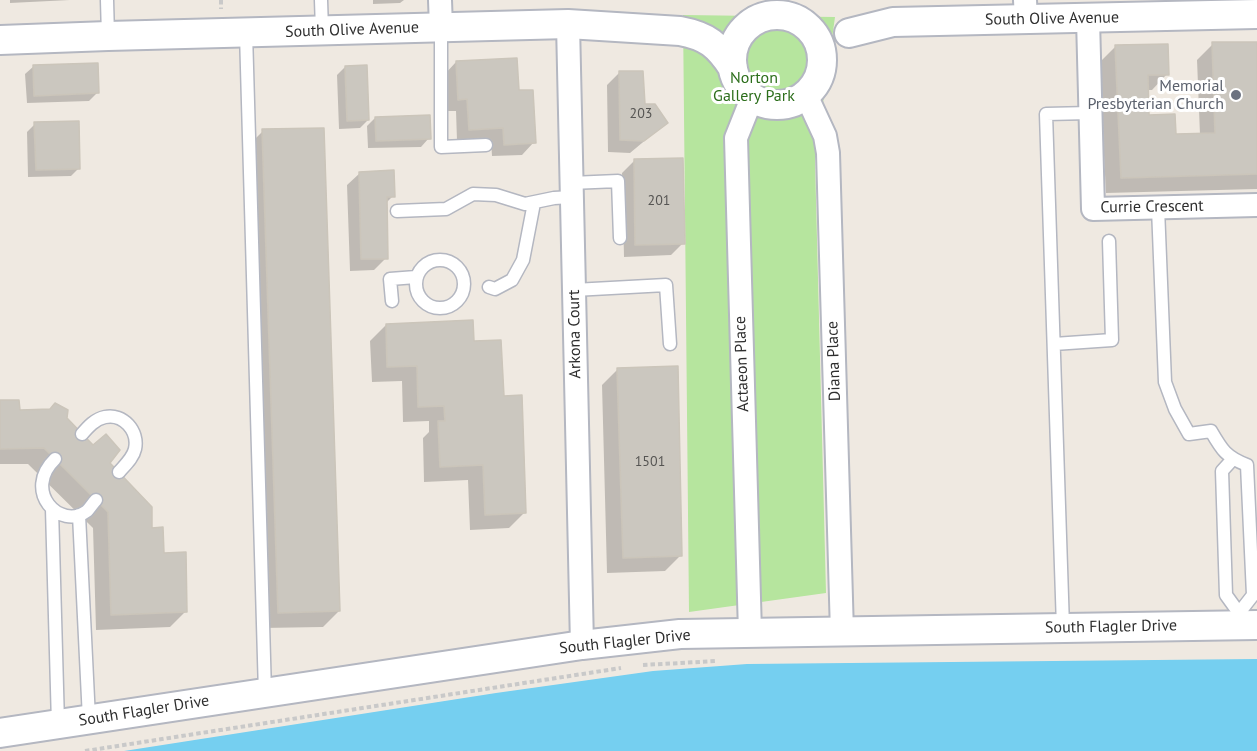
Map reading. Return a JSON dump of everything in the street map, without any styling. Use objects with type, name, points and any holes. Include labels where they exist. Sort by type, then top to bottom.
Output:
[{"type":"street","name":"South Olive Avenue","points":[[803,22],[828,28],[843,28],[849,33],[893,22],[1025,10],[1088,19],[1185,8],[1257,14]]},
{"type":"street","name":"South Olive Avenue","points":[[0,40],[322,30],[440,14],[680,31],[703,36],[711,32],[732,32],[746,27]]},
{"type":"street","points":[[822,71],[823,57],[820,44],[813,32],[803,22],[792,16],[780,14],[756,19],[737,39],[732,53],[737,80],[752,98],[765,104],[780,105],[794,102],[806,95],[816,84],[822,71],[848,40],[849,33]]},
{"type":"street","name":"Currie Crescent","points":[[1088,19],[1093,209],[1257,205]]},
{"type":"street","name":"Arkona Court","points":[[568,24],[582,645]]},
{"type":"street","points":[[703,36],[718,47],[733,68]]},
{"type":"street","name":"Diana Place","points":[[806,95],[825,136],[828,153],[842,633]]},
{"type":"street","name":"Actaeon Place","points":[[750,633],[736,138],[752,98]]},
{"type":"street","name":"South Flagler Drive","points":[[0,733],[582,645],[680,634],[842,633],[1245,621]]},
{"type":"lane","points":[[107,0],[108,36]]},
{"type":"lane","points":[[321,0],[322,30]]},
{"type":"lane","points":[[440,14],[441,147],[486,145]]},
{"type":"lane","points":[[246,33],[266,693]]},
{"type":"lane","points":[[1063,627],[1046,114],[1090,113]]},
{"type":"lane","points":[[397,211],[446,209],[473,194],[496,195],[525,204],[534,203],[554,198],[571,190],[618,181],[621,238]]},
{"type":"lane","points":[[489,287],[495,289],[512,280],[523,260],[534,203]]},
{"type":"lane","points":[[1158,208],[1165,382],[1175,409],[1189,434],[1211,431],[1220,447],[1232,460],[1247,465],[1253,595],[1245,621]]},
{"type":"lane","points":[[1054,344],[1112,340],[1109,241]]},
{"type":"lane","points":[[440,260],[455,265],[467,279],[458,301],[451,306],[435,309],[421,300],[417,293],[416,278],[425,265],[440,260]]},
{"type":"lane","points":[[392,301],[390,279],[416,278]]},
{"type":"lane","points":[[574,290],[666,285],[670,344]]},
{"type":"lane","points":[[82,434],[97,420],[105,417],[113,416],[128,424],[136,439],[135,447],[133,455],[119,472]]},
{"type":"lane","points":[[55,459],[47,467],[41,484],[46,502],[52,509],[60,513],[79,514],[87,510],[96,500]]},
{"type":"lane","points":[[1232,460],[1222,471],[1226,595],[1245,621]]},
{"type":"lane","points":[[52,509],[58,724]]},
{"type":"lane","points":[[79,514],[89,719]]},
{"type":"path","points":[[636,666],[722,660]]},
{"type":"path","points":[[85,751],[624,668]]},
{"type":"green space","name":"Norton Gallery Park","points":[[683,15],[835,17],[815,161],[826,593],[689,612]]},
{"type":"water","points":[[1257,659],[1257,751],[124,751],[653,671],[747,664]]},
{"type":"building","name":"Memorial Presbyterian Church","points":[[1212,42],[1257,42],[1257,174],[1121,178],[1115,45],[1168,44],[1169,75],[1148,75],[1149,115],[1175,114],[1176,134],[1215,133]]},
{"type":"building","points":[[517,58],[519,90],[533,90],[536,143],[504,145],[503,128],[469,130],[467,99],[458,100],[456,61]]},
{"type":"building","points":[[98,63],[99,93],[34,96],[33,65]]},
{"type":"building","points":[[367,65],[369,120],[347,121],[345,66]]},
{"type":"building","points":[[619,71],[643,71],[645,104],[655,104],[668,123],[644,141],[620,140]]},
{"type":"building","points":[[430,115],[431,139],[376,141],[375,117]]},
{"type":"building","points":[[79,121],[80,169],[36,170],[34,122]]},
{"type":"building","points":[[324,128],[340,611],[278,613],[262,129]]},
{"type":"building","points":[[683,158],[685,244],[635,245],[634,159]]},
{"type":"building","points":[[394,170],[395,197],[387,197],[388,259],[361,259],[359,172]]},
{"type":"building","points":[[473,320],[474,341],[501,340],[504,396],[522,395],[526,513],[485,515],[483,465],[440,467],[438,421],[445,421],[444,406],[418,407],[417,366],[387,367],[386,324]]},
{"type":"building","points":[[678,366],[682,556],[623,558],[617,368]]},
{"type":"building","points":[[0,400],[19,400],[20,410],[50,409],[55,403],[68,410],[67,418],[93,445],[106,434],[120,450],[110,463],[152,507],[152,528],[163,527],[164,553],[186,552],[187,612],[111,615],[108,512],[44,448],[0,449]]},
{"type":"place","name":"Memorial Presbyterian Church","points":[[1236,95]]}]
